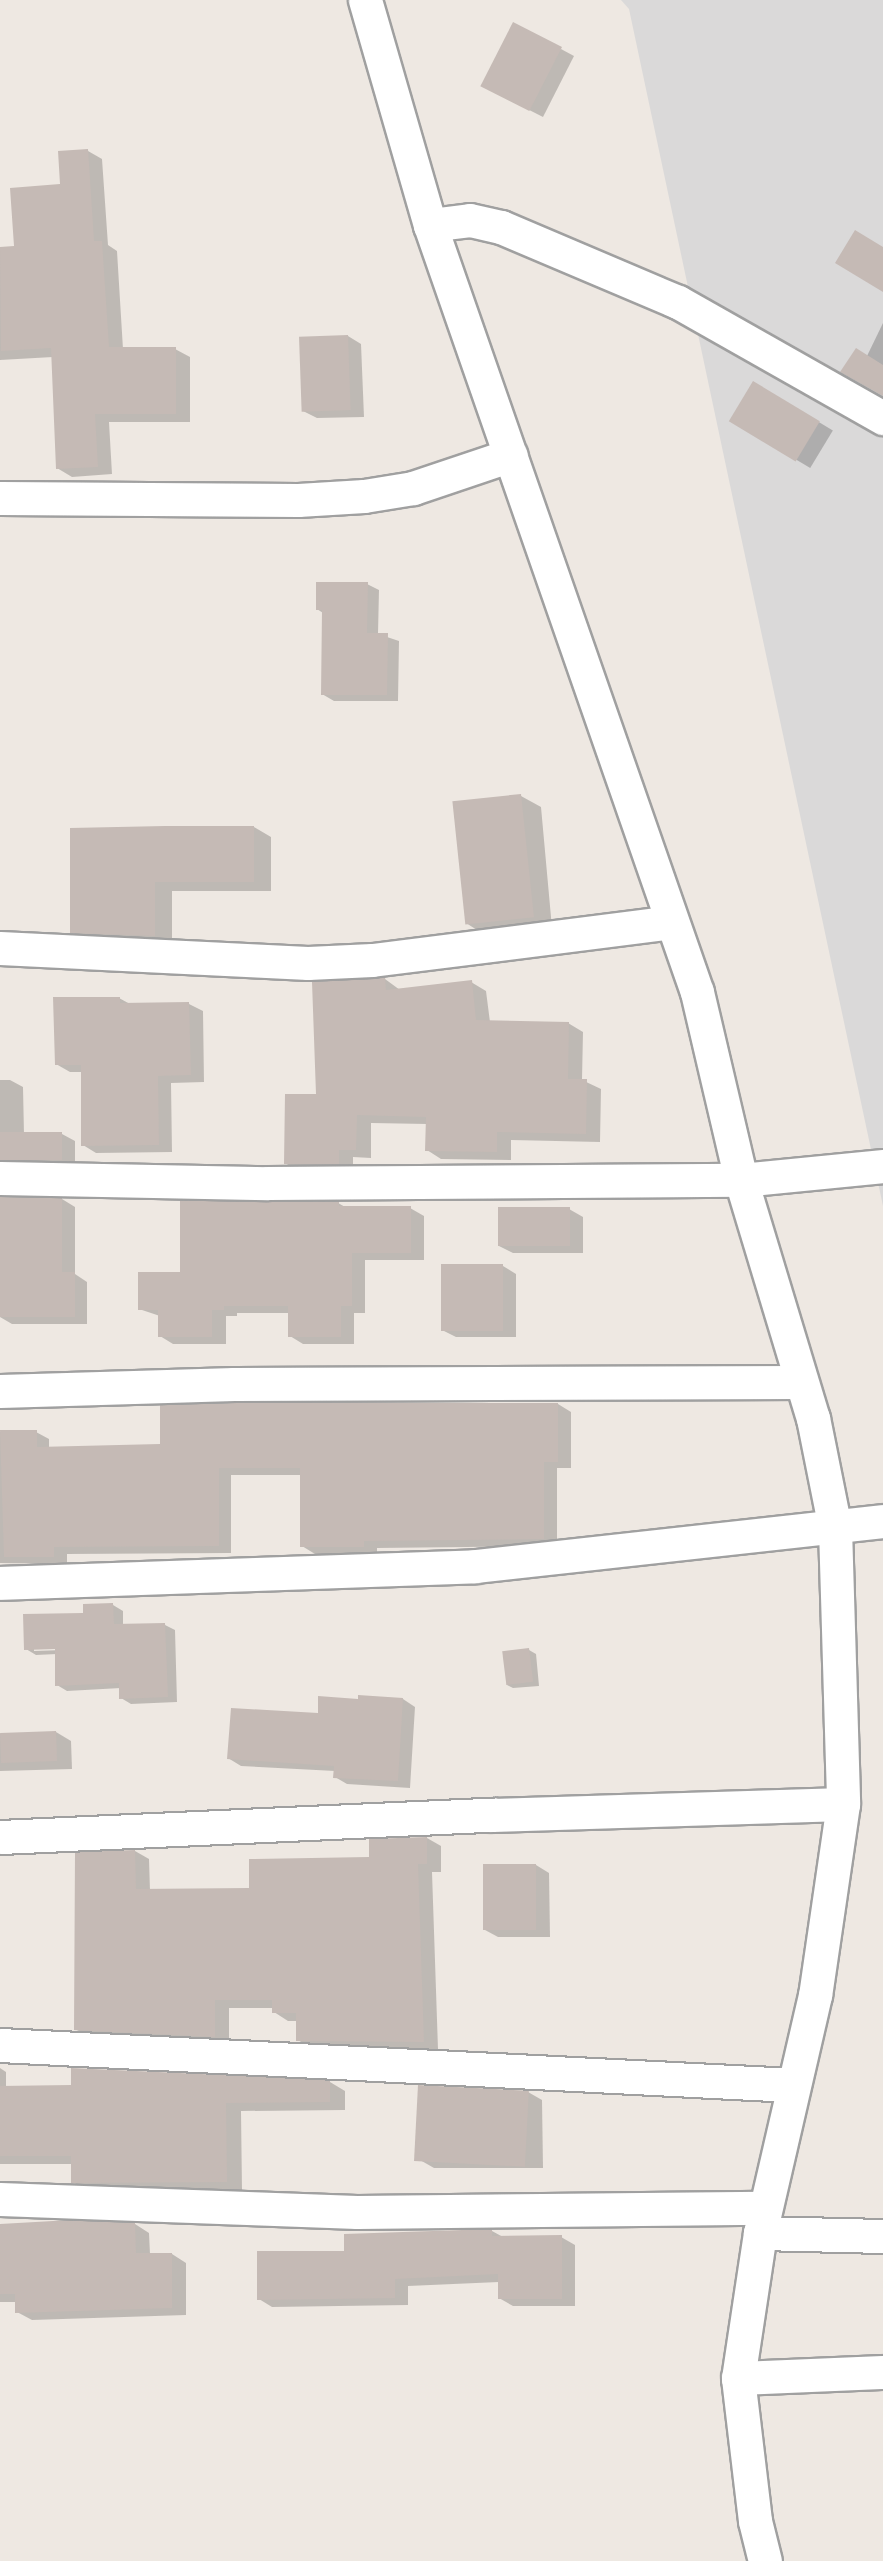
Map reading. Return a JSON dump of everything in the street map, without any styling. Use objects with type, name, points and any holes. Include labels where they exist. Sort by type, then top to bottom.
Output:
[{"type":"street","points":[[365,0],[430,225],[512,455],[697,992],[741,1180],[813,1418],[835,1528],[843,1804],[815,1995],[792,2085],[763,2221],[738,2378],[755,2521],[765,2561]]},
{"type":"street","points":[[430,225],[470,220],[501,227],[678,302],[883,418]]},
{"type":"street","points":[[0,498],[298,500],[364,496],[413,488],[512,455]]},
{"type":"street","points":[[0,948],[308,963],[372,960],[672,922]]},
{"type":"street","points":[[0,1178],[268,1183],[741,1180],[883,1166]]},
{"type":"street","points":[[0,1391],[234,1384],[801,1382]]},
{"type":"street","points":[[0,1583],[475,1566],[883,1521]]},
{"type":"street","points":[[0,1838],[494,1815],[843,1804]]},
{"type":"street","points":[[0,2045],[792,2085]]},
{"type":"street","points":[[0,2199],[357,2212],[763,2221],[883,2236]]},
{"type":"street","points":[[738,2378],[883,2373]]},
{"type":"shaded area","points":[[621,0],[883,0],[883,1206],[629,9]]},
{"type":"building","points":[[513,22],[562,47],[529,111],[480,86]]},
{"type":"building","points":[[88,149],[94,241],[102,241],[109,347],[176,347],[176,414],[95,414],[98,467],[56,469],[51,348],[1,351],[0,247],[14,246],[10,188],[60,184],[58,151]]},
{"type":"building","points":[[855,230],[883,247],[883,292],[835,263]]},
{"type":"building","points":[[348,335],[351,410],[302,412],[299,337]]},
{"type":"building","points":[[856,348],[883,365],[883,396],[840,372]]},
{"type":"building","points":[[753,381],[820,421],[796,461],[729,421]]},
{"type":"building","points":[[316,582],[368,582],[367,633],[388,633],[387,695],[321,695],[322,610],[316,610]]},
{"type":"building","points":[[521,794],[534,917],[465,925],[452,801]]},
{"type":"building","points":[[254,826],[254,882],[155,882],[155,936],[70,933],[70,828]]},
{"type":"building","points":[[385,977],[386,990],[472,980],[476,1020],[569,1022],[568,1079],[587,1079],[586,1134],[497,1132],[497,1152],[425,1151],[426,1117],[357,1115],[356,1150],[339,1150],[339,1164],[284,1164],[285,1094],[316,1094],[312,982]]},
{"type":"building","points":[[53,997],[120,997],[120,1003],[189,1002],[191,1075],[158,1076],[159,1145],[81,1146],[81,1065],[55,1065]]},
{"type":"building","points":[[0,1132],[62,1132],[62,1160],[0,1160]]},
{"type":"building","points":[[0,1197],[62,1198],[62,1272],[75,1272],[75,1317],[0,1317]]},
{"type":"building","points":[[180,1200],[339,1201],[339,1206],[411,1206],[411,1253],[352,1253],[352,1306],[341,1306],[341,1337],[288,1337],[288,1306],[224,1306],[224,1310],[212,1310],[212,1337],[158,1337],[158,1310],[138,1310],[138,1272],[180,1272]]},
{"type":"building","points":[[498,1207],[570,1207],[570,1246],[498,1246]]},
{"type":"building","points":[[441,1264],[503,1264],[503,1331],[441,1331]]},
{"type":"building","points":[[558,1403],[558,1462],[544,1462],[544,1539],[364,1541],[364,1547],[300,1547],[300,1468],[219,1468],[219,1546],[54,1547],[54,1557],[4,1557],[0,1430],[37,1430],[37,1447],[160,1444],[160,1405]]},
{"type":"building","points":[[113,1603],[114,1624],[165,1623],[168,1697],[119,1699],[119,1683],[55,1686],[55,1649],[24,1650],[23,1614],[83,1613],[83,1604]]},
{"type":"building","points":[[529,1648],[533,1682],[506,1685],[502,1651]]},
{"type":"building","points":[[358,1695],[403,1698],[398,1781],[333,1778],[334,1766],[227,1759],[231,1708],[318,1713],[318,1696],[358,1699]]},
{"type":"building","points":[[56,1731],[57,1761],[1,1763],[0,1733]]},
{"type":"building","points":[[427,1837],[427,1864],[418,1864],[424,2042],[296,2041],[296,2013],[272,2013],[272,2000],[215,2000],[215,2037],[74,2030],[75,1852],[135,1850],[136,1889],[249,1888],[249,1859],[369,1857],[369,1839]]},
{"type":"building","points":[[483,1864],[536,1864],[536,1930],[483,1930]]},
{"type":"building","points":[[71,2068],[330,2080],[330,2102],[226,2103],[227,2182],[71,2183],[71,2156],[0,2156],[0,2086],[71,2085]]},
{"type":"building","points":[[418,2085],[529,2091],[525,2167],[414,2161]]},
{"type":"building","points":[[71,2220],[135,2223],[136,2253],[172,2253],[172,2308],[15,2313],[15,2294],[0,2294],[0,2224]]},
{"type":"building","points":[[492,2229],[492,2236],[562,2235],[562,2299],[498,2299],[498,2274],[395,2279],[395,2298],[257,2300],[257,2251],[344,2251],[344,2234]]}]
